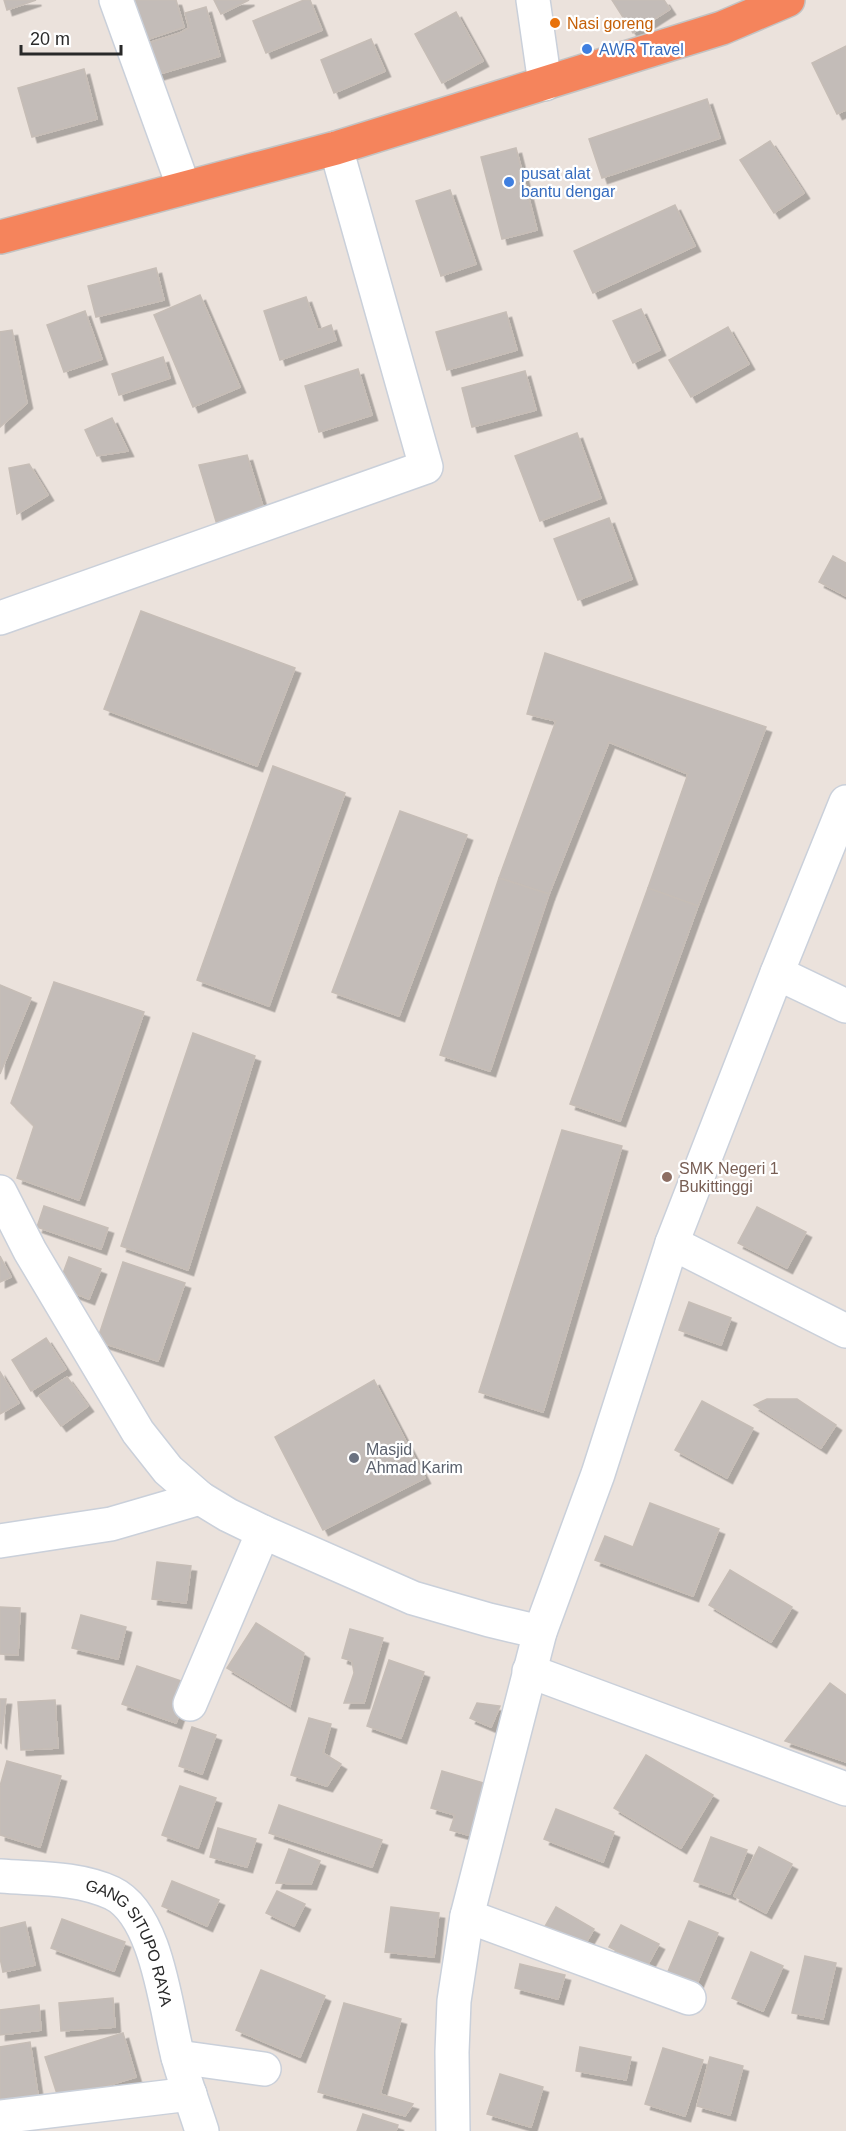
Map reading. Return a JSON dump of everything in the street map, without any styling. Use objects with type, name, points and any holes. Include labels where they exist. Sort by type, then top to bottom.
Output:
[{"type":"highway","points":[[0,237],[336,148],[722,28],[788,0]]},
{"type":"street","points":[[116,0],[184,188]]},
{"type":"street","points":[[533,0],[545,84]]},
{"type":"street","points":[[0,618],[426,467],[336,148]]},
{"type":"street","points":[[453,2131],[454,2001],[467,1916],[540,1632],[598,1474],[672,1243],[846,802]]},
{"type":"street","points":[[777,973],[846,1006]]},
{"type":"street","points":[[0,1192],[30,1251],[138,1432],[168,1470],[200,1498],[263,1532],[413,1598],[540,1632]]},
{"type":"street","points":[[672,1243],[846,1331]]},
{"type":"street","points":[[0,1541],[111,1524],[200,1498]]},
{"type":"street","points":[[190,1704],[263,1532]]},
{"type":"street","points":[[529,1671],[846,1789]]},
{"type":"street","name":"GANG SITUPO RAYA","points":[[0,1876],[81,1882],[114,1894],[132,1908],[155,1954],[178,2057],[202,2131]]},
{"type":"street","points":[[467,1916],[689,1998]]},
{"type":"street","points":[[178,2057],[264,2069]]},
{"type":"street","points":[[0,2117],[190,2094]]},
{"type":"building","points":[[4,0],[36,0],[7,10]]},
{"type":"building","points":[[122,0],[176,0],[184,27],[137,43]]},
{"type":"building","points":[[214,0],[249,0],[221,14]]},
{"type":"building","points":[[304,0],[310,0],[322,30],[266,53],[253,21]]},
{"type":"building","points":[[612,0],[664,0],[670,9],[633,33]]},
{"type":"building","points":[[206,7],[220,56],[149,77],[139,46],[189,28],[185,13]]},
{"type":"building","points":[[456,12],[483,61],[442,83],[415,34]]},
{"type":"building","points":[[371,39],[385,71],[334,93],[321,60]]},
{"type":"building","points":[[846,46],[846,110],[837,114],[812,63]]},
{"type":"building","points":[[84,69],[97,119],[32,137],[18,88]]},
{"type":"building","points":[[707,99],[720,138],[602,178],[589,139]]},
{"type":"building","points":[[770,141],[804,193],[774,213],[740,160]]},
{"type":"building","points":[[516,148],[537,230],[502,239],[481,157]]},
{"type":"building","points":[[450,190],[476,264],[441,276],[416,201]]},
{"type":"building","points":[[675,205],[695,246],[593,293],[574,251]]},
{"type":"building","points":[[156,268],[164,300],[96,317],[88,286]]},
{"type":"building","points":[[200,295],[240,387],[193,407],[154,315]]},
{"type":"building","points":[[306,297],[318,330],[331,325],[336,340],[280,360],[264,311]]},
{"type":"building","points":[[641,309],[660,350],[633,363],[613,321]]},
{"type":"building","points":[[85,311],[102,359],[64,372],[47,325]]},
{"type":"building","points":[[506,312],[517,350],[447,370],[436,332]]},
{"type":"building","points":[[728,327],[749,364],[691,397],[669,360]]},
{"type":"building","points":[[12,330],[27,403],[0,427],[0,332]]},
{"type":"building","points":[[163,357],[170,378],[119,395],[112,374]]},
{"type":"building","points":[[358,369],[372,415],[319,432],[305,386]]},
{"type":"building","points":[[525,371],[536,410],[472,427],[462,388]]},
{"type":"building","points":[[112,418],[128,451],[97,456],[85,430]]},
{"type":"building","points":[[577,433],[601,498],[540,521],[515,456]]},
{"type":"building","points":[[247,455],[264,510],[218,528],[199,465]]},
{"type":"building","points":[[29,464],[48,495],[17,514],[9,468]]},
{"type":"building","points":[[609,518],[632,579],[578,600],[554,539]]},
{"type":"building","points":[[833,556],[846,563],[846,596],[819,582]]},
{"type":"building","points":[[141,611],[295,668],[257,766],[104,709]]},
{"type":"building","points":[[545,653],[766,727],[698,906],[648,888],[688,774],[609,742],[549,894],[499,878],[556,721],[527,714]]},
{"type":"building","points":[[273,766],[345,793],[269,1006],[197,980]]},
{"type":"building","points":[[400,811],[467,835],[399,1016],[332,992]]},
{"type":"building","points":[[499,878],[549,894],[490,1071],[440,1055]]},
{"type":"building","points":[[648,888],[698,906],[620,1121],[570,1104]]},
{"type":"building","points":[[54,982],[144,1012],[79,1200],[17,1178],[34,1126],[11,1103]]},
{"type":"building","points":[[0,985],[31,998],[0,1074]]},
{"type":"building","points":[[193,1033],[255,1056],[188,1270],[121,1246]]},
{"type":"building","points":[[562,1130],[622,1146],[543,1412],[479,1392]]},
{"type":"building","points":[[44,1206],[108,1228],[101,1249],[37,1227]]},
{"type":"building","points":[[757,1207],[806,1232],[787,1268],[738,1243]]},
{"type":"building","points":[[0,1256],[11,1277],[0,1282]]},
{"type":"building","points":[[69,1257],[101,1269],[89,1299],[58,1287]]},
{"type":"building","points":[[123,1262],[185,1283],[158,1361],[97,1341]]},
{"type":"building","points":[[689,1302],[731,1318],[721,1345],[679,1330]]},
{"type":"building","points":[[46,1338],[66,1369],[31,1391],[12,1360]]},
{"type":"building","points":[[0,1372],[19,1403],[0,1414]]},
{"type":"building","points":[[67,1377],[88,1406],[61,1426],[39,1396]]},
{"type":"building","points":[[374,1380],[425,1478],[323,1530],[275,1437]]},
{"type":"building","points":[[767,1399],[797,1399],[836,1425],[821,1448],[754,1405]]},
{"type":"building","points":[[702,1401],[753,1428],[727,1478],[675,1450]]},
{"type":"building","points":[[650,1503],[719,1529],[693,1596],[595,1560],[605,1536],[633,1547]]},
{"type":"building","points":[[157,1562],[191,1566],[186,1603],[152,1599]]},
{"type":"building","points":[[730,1570],[792,1607],[771,1642],[709,1605]]},
{"type":"building","points":[[0,1607],[20,1608],[18,1655],[0,1654]]},
{"type":"building","points":[[81,1615],[126,1627],[118,1659],[72,1648]]},
{"type":"building","points":[[256,1623],[304,1653],[290,1706],[227,1668]]},
{"type":"building","points":[[350,1629],[383,1638],[364,1703],[344,1703],[354,1673],[352,1661],[342,1658]]},
{"type":"building","points":[[389,1660],[424,1672],[401,1738],[367,1726]]},
{"type":"building","points":[[137,1666],[190,1684],[176,1723],[122,1704]]},
{"type":"building","points":[[830,1683],[846,1695],[846,1762],[785,1741]]},
{"type":"building","points":[[0,1699],[6,1699],[1,1743],[0,1742]]},
{"type":"building","points":[[55,1700],[58,1748],[21,1750],[18,1702]]},
{"type":"building","points":[[477,1703],[500,1706],[491,1727],[470,1718]]},
{"type":"building","points":[[309,1718],[331,1724],[323,1753],[341,1764],[327,1786],[291,1775]]},
{"type":"building","points":[[192,1727],[216,1735],[202,1774],[179,1766]]},
{"type":"building","points":[[646,1755],[713,1795],[681,1848],[614,1808]]},
{"type":"building","points":[[7,1761],[61,1776],[40,1847],[0,1835],[0,1786]]},
{"type":"building","points":[[442,1771],[487,1784],[472,1836],[450,1830],[455,1815],[431,1808]]},
{"type":"building","points":[[180,1786],[216,1798],[198,1848],[162,1835]]},
{"type":"building","points":[[279,1805],[382,1840],[372,1867],[269,1833]]},
{"type":"building","points":[[556,1809],[614,1832],[603,1862],[544,1839]]},
{"type":"building","points":[[218,1828],[256,1839],[247,1867],[210,1857]]},
{"type":"building","points":[[711,1837],[747,1850],[730,1894],[694,1881]]},
{"type":"building","points":[[759,1847],[792,1864],[766,1913],[734,1896]]},
{"type":"building","points":[[289,1849],[320,1861],[311,1884],[276,1883]]},
{"type":"building","points":[[172,1881],[219,1900],[207,1926],[162,1906]]},
{"type":"building","points":[[277,1891],[305,1904],[294,1926],[266,1913]]},
{"type":"building","points":[[391,1907],[439,1913],[434,1957],[385,1952]]},
{"type":"building","points":[[556,1907],[594,1929],[581,1951],[543,1930]]},
{"type":"building","points":[[62,1919],[125,1942],[114,1971],[51,1948]]},
{"type":"building","points":[[689,1921],[718,1933],[693,1993],[664,1981]]},
{"type":"building","points":[[25,1922],[35,1965],[3,1972],[0,1958],[0,1928]]},
{"type":"building","points":[[621,1925],[659,1944],[647,1966],[609,1947]]},
{"type":"building","points":[[751,1952],[783,1966],[763,2011],[732,1998]]},
{"type":"building","points":[[805,1956],[836,1963],[823,2019],[792,2013]]},
{"type":"building","points":[[520,1964],[565,1975],[558,1999],[515,1988]]},
{"type":"building","points":[[261,1970],[325,1996],[300,2057],[236,2030]]},
{"type":"building","points":[[113,1998],[115,2027],[61,2031],[59,2003]]},
{"type":"building","points":[[344,2003],[401,2019],[380,2094],[413,2104],[405,2116],[318,2092]]},
{"type":"building","points":[[39,2005],[41,2030],[0,2035],[0,2010]]},
{"type":"building","points":[[123,2033],[136,2077],[59,2100],[45,2057]]},
{"type":"building","points":[[30,2042],[38,2095],[0,2102],[0,2047]]},
{"type":"building","points":[[580,2047],[631,2057],[626,2080],[576,2071]]},
{"type":"building","points":[[663,2048],[703,2060],[685,2116],[645,2104]]},
{"type":"building","points":[[710,2057],[743,2066],[730,2115],[697,2106]]},
{"type":"building","points":[[500,2074],[543,2087],[531,2127],[487,2114]]},
{"type":"building","points":[[363,2114],[398,2125],[396,2131],[357,2131]]},
{"type":"place","name":"Nasi goreng","points":[[555,23]]},
{"type":"place","name":"AWR Travel","points":[[587,49]]},
{"type":"place","name":"pusat alat bantu dengar","points":[[509,182]]},
{"type":"place","name":"SMK Negeri 1 Bukittinggi","points":[[667,1177]]},
{"type":"place","name":"Masjid Ahmad Karim","points":[[354,1458]]}]
